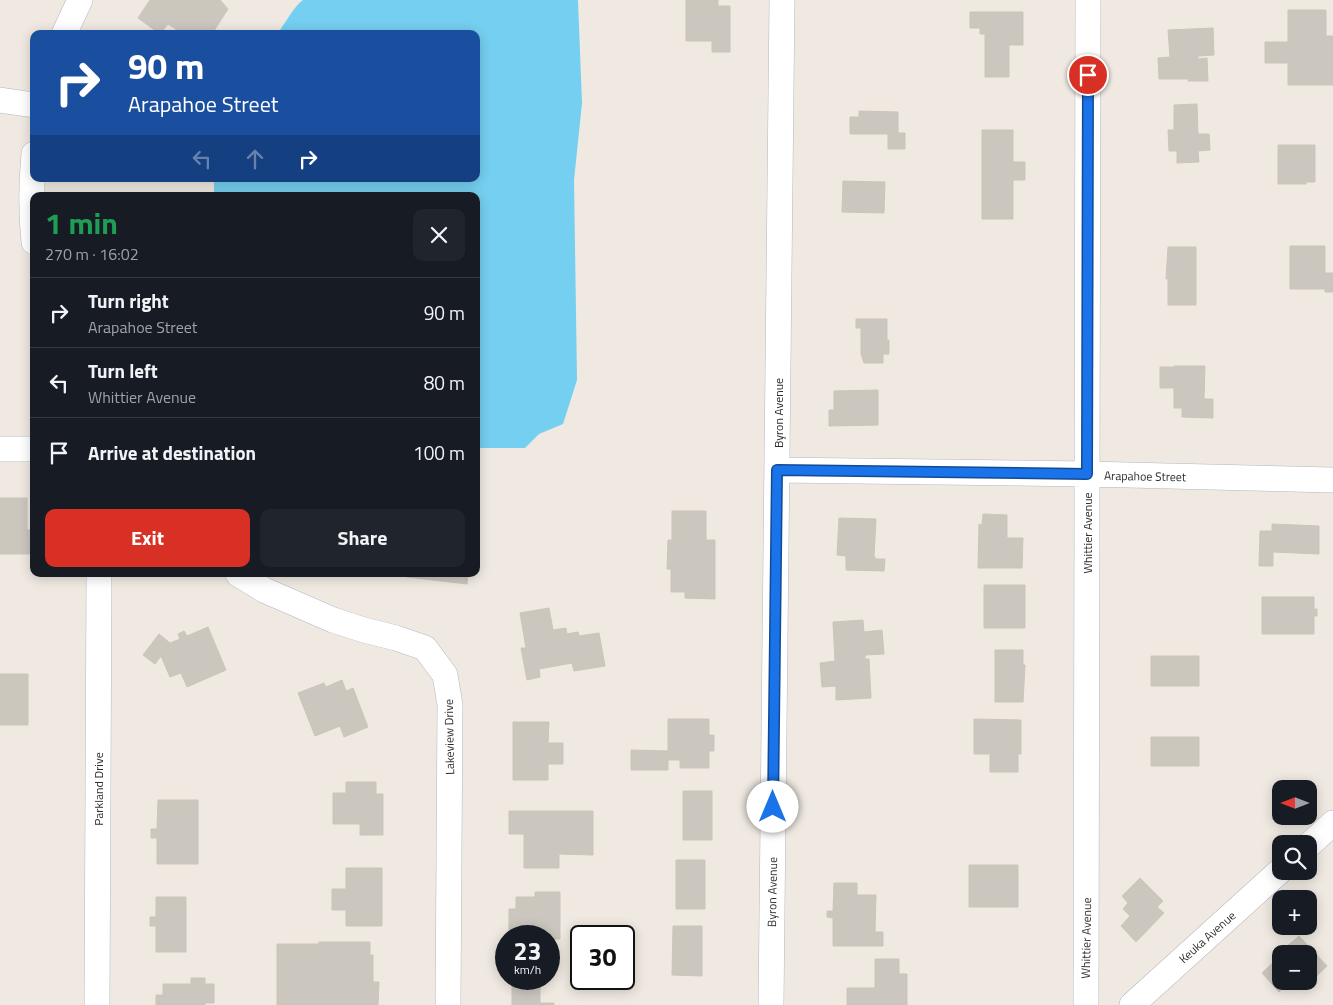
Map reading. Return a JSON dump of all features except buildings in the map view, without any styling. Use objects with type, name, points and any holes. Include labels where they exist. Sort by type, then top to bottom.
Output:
[{"type":"street","points":[[66,30],[80,0]]},
{"type":"street","name":"Byron Avenue","points":[[771,1005],[782,0]]},
{"type":"street","name":"Whittier Avenue","points":[[1086,1005],[1088,0]]},
{"type":"street","points":[[0,100],[30,104]]},
{"type":"street","points":[[0,449],[30,449]]},
{"type":"street","name":"Arapahoe Street","points":[[777,470],[1087,474],[1333,480]]},
{"type":"street","name":"Parkland Drive","points":[[97,1005],[99,577]]},
{"type":"street","name":"Lakeview Drive","points":[[243,577],[264,590],[333,620],[425,648],[445,676],[450,705],[448,1005]]},
{"type":"street","points":[[1317,838],[1333,823]]},
{"type":"street","name":"Keuka Avenue","points":[[1132,1005],[1272,878]]},
{"type":"water","points":[[303,0],[578,0],[582,103],[574,180],[577,380],[563,424],[539,434],[525,448],[480,448],[480,192],[214,192],[214,182],[480,182],[480,30],[280,30]]},
{"type":"route","points":[[773,807],[777,470],[1087,474],[1088,75]]}]
